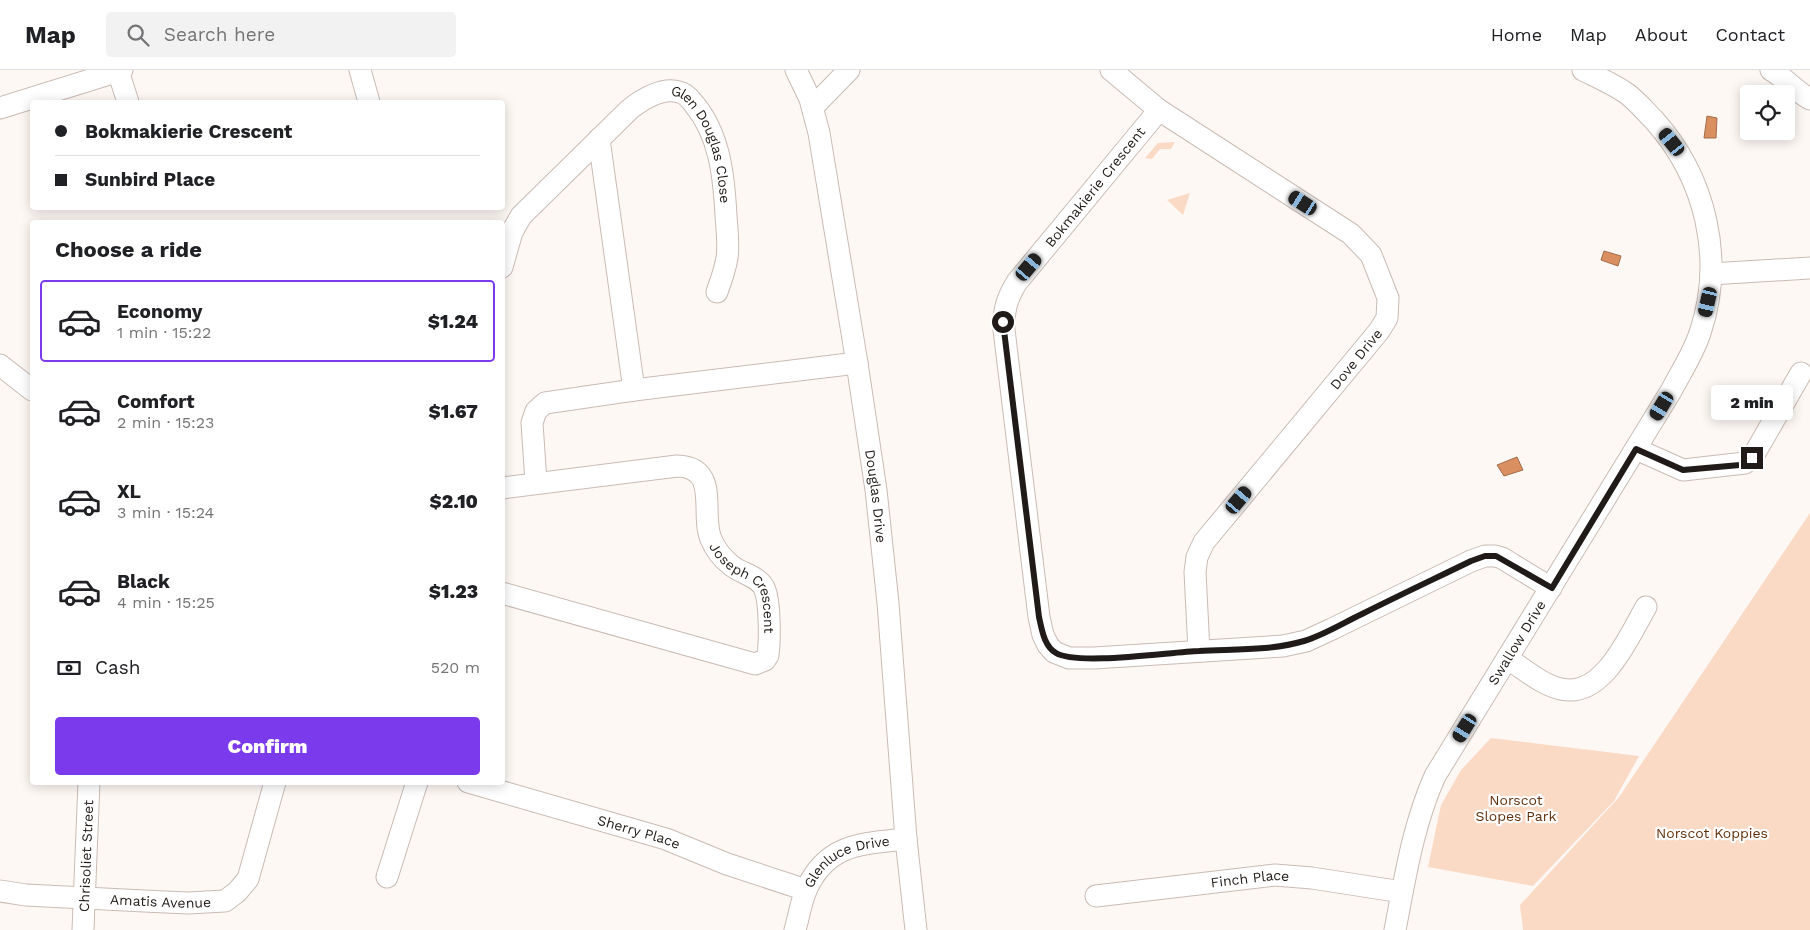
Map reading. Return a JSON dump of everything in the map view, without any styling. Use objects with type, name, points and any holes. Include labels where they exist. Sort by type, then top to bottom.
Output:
[{"type":"street","points":[[360,70],[368,100]]},
{"type":"street","name":"Douglas Drive","points":[[796,70],[813,107],[823,153],[857,363],[882,546],[906,839],[916,930]]},
{"type":"street","points":[[813,107],[848,70]]},
{"type":"street","name":"Dove Drive","points":[[1111,70],[1159,110],[1351,234],[1371,255],[1378,268],[1388,298],[1387,318],[1379,331],[1204,542],[1197,557],[1195,572],[1199,651]]},
{"type":"street","name":"Swallow Drive","points":[[1395,930],[1415,831],[1435,776],[1671,391],[1698,340],[1708,302],[1712,274],[1711,242],[1703,204],[1683,158],[1661,128],[1627,94],[1583,70]]},
{"type":"street","points":[[1771,70],[1784,78],[1799,93],[1810,98]]},
{"type":"street","points":[[0,108],[120,71],[127,100]]},
{"type":"street","name":"Glen Douglas Close","points":[[505,256],[512,232],[522,216],[630,109],[659,93],[681,92],[699,110],[709,127],[717,149],[725,198],[728,237],[727,258],[717,292]]},
{"type":"street","name":"Bokmakierie Crescent","points":[[1159,110],[1017,282],[1005,303],[1003,316],[1004,330],[1039,617],[1043,635],[1048,645],[1059,655],[1079,658],[1264,649],[1306,641],[1471,561],[1491,555],[1502,558],[1552,588]]},
{"type":"street","points":[[599,139],[634,390]]},
{"type":"street","points":[[1712,274],[1810,268]]},
{"type":"street","points":[[536,482],[532,423],[540,407],[545,404],[634,390],[857,363]]},
{"type":"street","points":[[0,366],[30,388]]},
{"type":"street","points":[[1636,449],[1683,470],[1745,464],[1752,458],[1801,373]]},
{"type":"street","name":"Joseph Crescent","points":[[505,487],[536,482],[677,466],[695,469],[703,481],[707,494],[708,530],[711,540],[724,560],[733,568],[759,581],[765,591],[768,655],[765,660],[755,664],[505,594]]},
{"type":"street","points":[[1508,659],[1548,685],[1563,690],[1578,689],[1597,680],[1610,667],[1646,608]]},
{"type":"street","name":"Chrisoliet Street","points":[[83,930],[89,785]]},
{"type":"street","name":"Amatis Avenue","points":[[0,891],[26,895],[188,903],[219,902],[230,898],[248,879],[274,785]]},
{"type":"street","points":[[387,877],[416,785]]},
{"type":"street","name":"Sherry Place","points":[[478,785],[666,839],[727,864],[806,890]]},
{"type":"street","name":"Glenluce Drive","points":[[795,930],[806,890],[824,862],[844,849],[868,843],[906,839]]},
{"type":"street","name":"Finch Place","points":[[1096,896],[1275,875],[1312,878],[1402,892]]},
{"type":"green space","points":[[1175,142],[1171,149],[1160,149],[1152,159],[1145,158],[1158,143]]},
{"type":"green space","points":[[1190,193],[1183,215],[1167,200]]},
{"type":"green space","name":"Norscot Koppies","points":[[1810,513],[1810,930],[1523,930],[1520,905],[1619,797]]},
{"type":"green space","name":"Norscot Slopes Park","points":[[1491,738],[1639,756],[1614,801],[1533,886],[1428,867],[1441,805],[1461,770]]},
{"type":"shaded area","points":[[1707,116],[1717,118],[1716,138],[1704,138]]},
{"type":"shaded area","points":[[1604,251],[1621,256],[1618,266],[1601,260]]},
{"type":"shaded area","points":[[1517,457],[1523,470],[1504,476],[1497,465]]},
{"type":"route","points":[[1003,322],[1039,617],[1043,635],[1048,645],[1054,652],[1069,658],[1264,649],[1306,641],[1477,558],[1491,555],[1502,558],[1552,588],[1636,449],[1683,470],[1740,465],[1745,464],[1752,458]]}]
